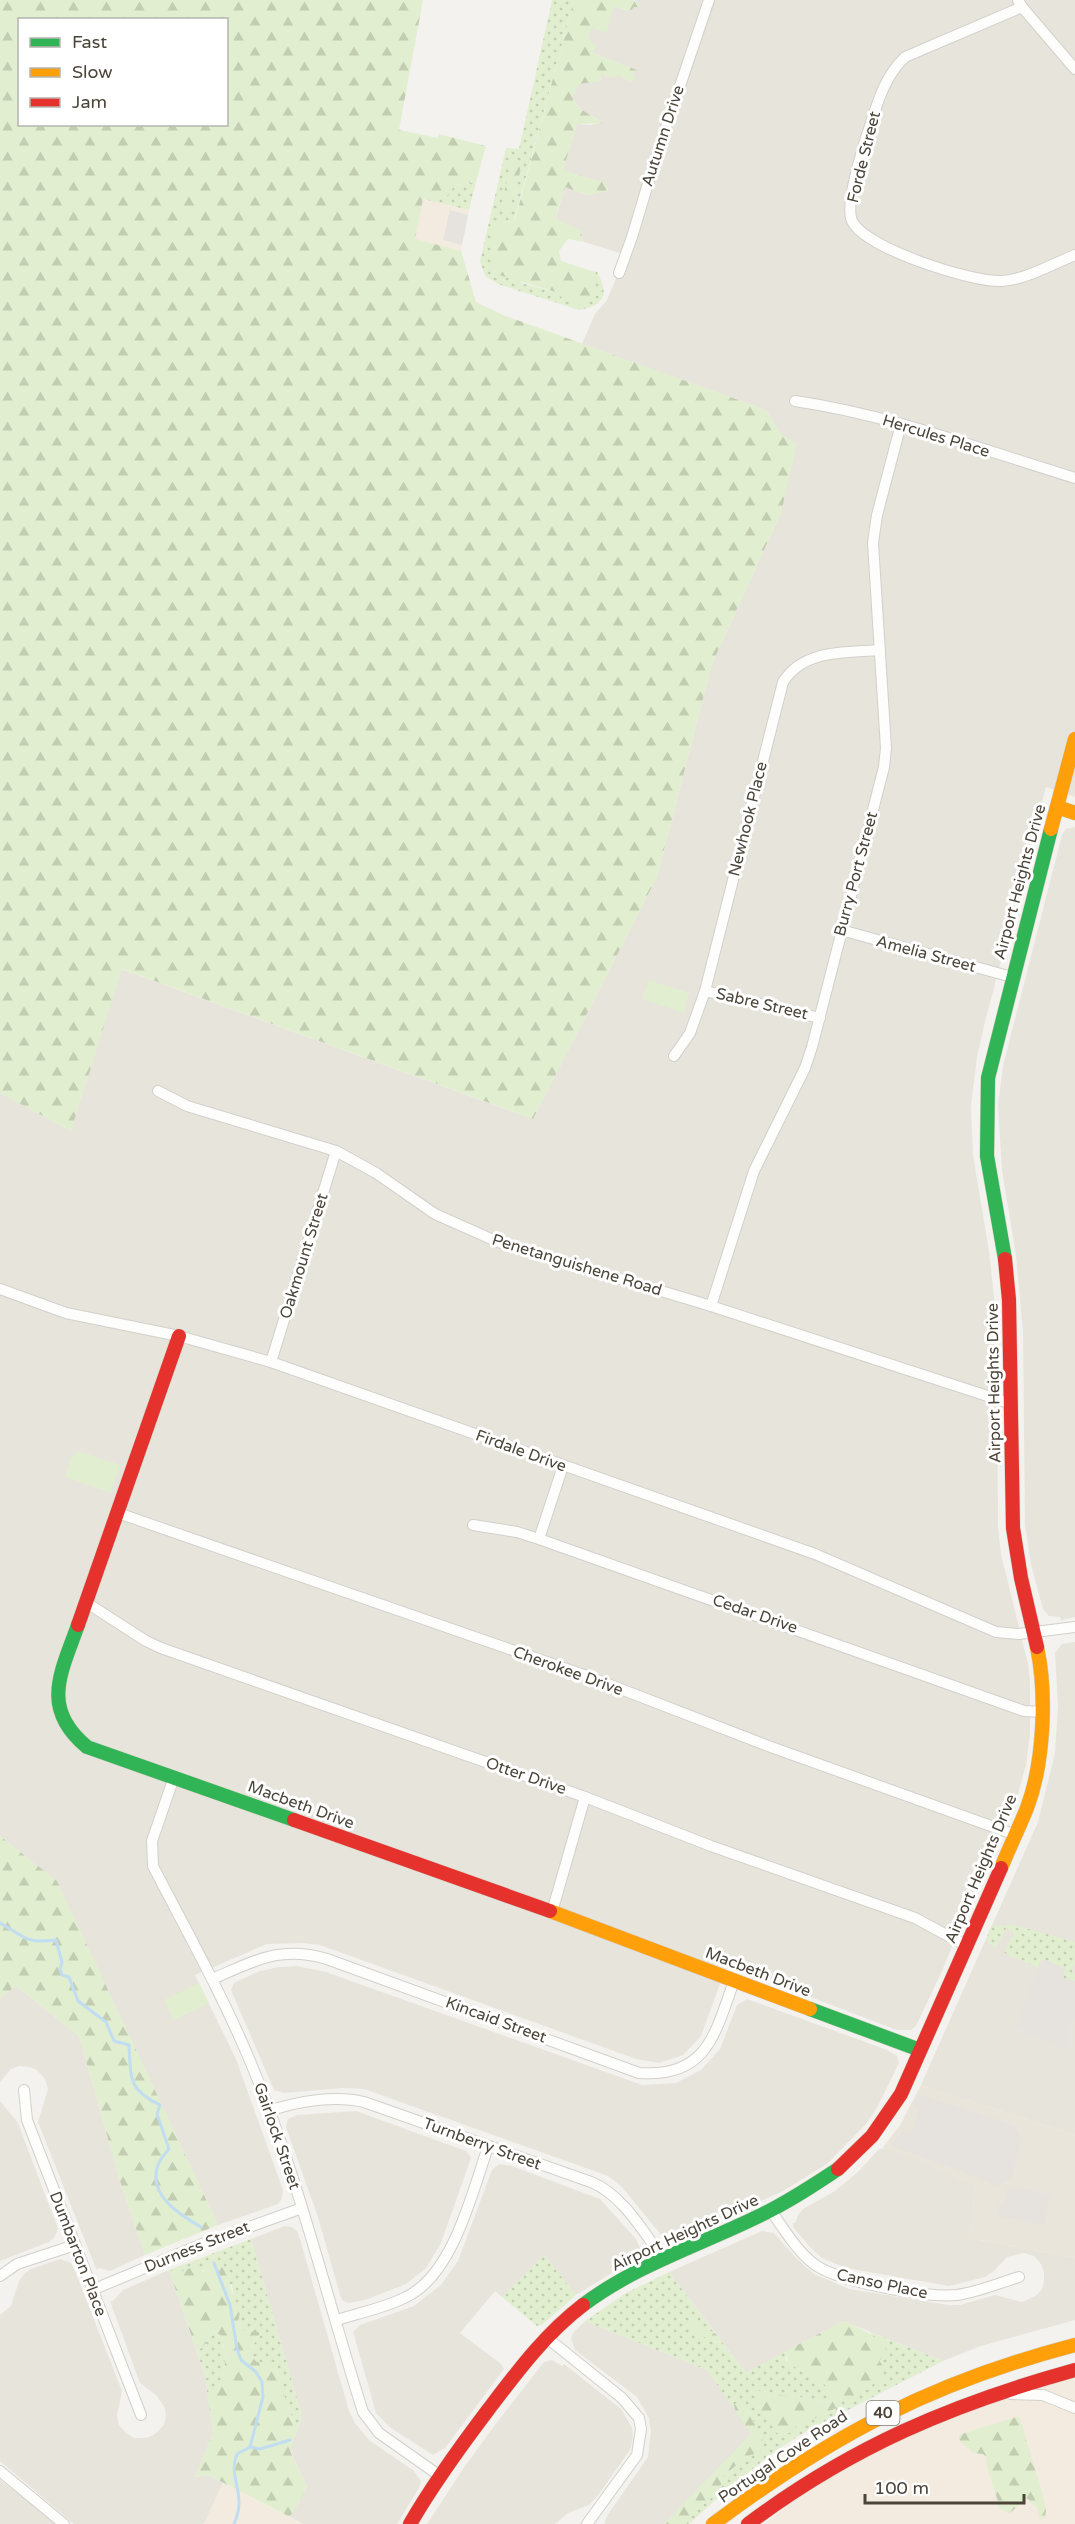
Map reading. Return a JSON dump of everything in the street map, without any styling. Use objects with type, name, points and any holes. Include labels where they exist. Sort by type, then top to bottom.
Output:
[{"type":"street","name":"Autumn Drive","points":[[619,273],[633,237],[656,157],[709,0]]},
{"type":"street","points":[[1020,4],[1075,69]]},
{"type":"street","name":"Forde Street","points":[[1020,4],[905,57],[895,66],[886,78],[863,149],[853,193],[851,219],[862,235],[883,246],[976,279],[1013,280],[1075,255]]},
{"type":"street","name":"Hercules Place","points":[[795,401],[830,406],[901,424],[1075,478]]},
{"type":"street","name":"Burry Port Street","points":[[711,1306],[754,1171],[805,1068],[820,1018],[885,760],[880,650],[872,552],[873,534],[901,424]]},
{"type":"street","name":"Newhook Place","points":[[674,1056],[690,1032],[705,991],[783,682],[795,667],[812,657],[880,650]]},
{"type":"street","name":"Airport Heights Drive","points":[[410,2524],[440,2476],[520,2368],[546,2337],[587,2301],[663,2258],[794,2199],[836,2173],[870,2141],[897,2101],[1016,1835],[1034,1785],[1041,1747],[1043,1712],[1041,1668],[1015,1542],[1012,1497],[1009,1300],[987,1156],[988,1078],[1012,977],[1075,739]]},
{"type":"street","points":[[1057,807],[1075,813]]},
{"type":"street","name":"Amelia Street","points":[[841,930],[1012,977]]},
{"type":"street","name":"Sabre Street","points":[[705,991],[820,1018]]},
{"type":"street","name":"Penetanguishene Road","points":[[158,1090],[187,1106],[336,1150],[376,1173],[435,1214],[467,1229],[519,1248],[711,1306],[1012,1404]]},
{"type":"street","name":"Oakmount Street","points":[[271,1362],[336,1150]]},
{"type":"street","name":"Firdale Drive","points":[[0,1289],[66,1312],[179,1336],[271,1362],[815,1554],[984,1628],[1010,1634],[1075,1627]]},
{"type":"street","name":"Macbeth Drive","points":[[179,1336],[68,1653],[56,1695],[57,1710],[73,1736],[87,1747],[552,1911],[920,2050]]},
{"type":"street","points":[[539,1539],[563,1466]]},
{"type":"street","name":"Cherokee Drive","points":[[118,1513],[587,1677],[771,1747],[1016,1835]]},
{"type":"street","name":"Cedar Drive","points":[[473,1525],[517,1532],[539,1539],[1024,1711],[1043,1712]]},
{"type":"street","name":"Otter Drive","points":[[87,1603],[146,1641],[160,1647],[585,1797],[711,1846],[915,1918],[967,1946]]},
{"type":"street","name":"Gairlock Street","points":[[174,1778],[152,1841],[153,1866],[212,1979],[251,2062],[302,2208],[363,2412],[370,2424],[380,2433],[440,2476]]},
{"type":"street","points":[[552,1911],[585,1797]]},
{"type":"street","name":"Kincaid Street","points":[[212,1979],[272,1955],[305,1954],[327,1959],[639,2073],[656,2074],[674,2071],[692,2064],[702,2053],[710,2042],[734,1981]]},
{"type":"street","name":"Dumbarton Place","points":[[24,2090],[27,2120],[141,2415]]},
{"type":"street","name":"Turnberry Street","points":[[269,2111],[295,2104],[356,2100],[591,2182],[606,2190],[621,2204],[663,2258]]},
{"type":"street","points":[[336,2320],[407,2297],[423,2286],[437,2271],[450,2251],[488,2147]]},
{"type":"street","name":"Durness Street","points":[[92,2290],[202,2244],[302,2208]]},
{"type":"street","name":"Canso Place","points":[[771,2211],[809,2260],[826,2272],[847,2279],[943,2296],[964,2294],[1019,2277]]},
{"type":"street","points":[[0,2276],[17,2264],[75,2245]]},
{"type":"street","points":[[546,2337],[622,2398],[639,2418],[641,2442],[637,2455],[587,2524]]},
{"type":"street","name":"Portugal Cove Road","points":[[713,2524],[813,2453],[897,2406],[974,2374],[1075,2345]]},
{"type":"street","name":"Portugal Cove Road","points":[[748,2524],[790,2493],[862,2450],[906,2428],[975,2399],[1020,2384],[1075,2370]]},
{"type":"street","points":[[975,2399],[1020,2393],[1043,2395],[1075,2408]]},
{"type":"street","points":[[0,2470],[64,2524]]},
{"type":"shaded area","points":[[633,0],[1075,0],[1075,797],[1046,787],[984,1026],[977,1057],[971,1106],[973,1155],[989,1251],[997,1324],[998,1527],[1001,1554],[1028,1664],[1030,1681],[1030,1734],[1026,1765],[1015,1805],[994,1854],[964,1917],[942,1971],[916,2026],[911,2030],[897,2030],[727,1965],[701,2036],[683,2055],[659,2063],[636,2059],[320,1945],[267,1944],[195,1975],[236,2059],[283,2190],[278,2204],[218,2225],[57,1882],[0,1836],[0,1093],[71,1131],[121,969],[533,1119],[657,877],[712,664],[781,513],[780,433],[766,410],[582,344],[595,314],[607,300],[626,255],[584,242],[580,230],[555,220],[565,187],[586,195],[608,191],[563,170],[577,124],[591,125],[602,122],[579,108],[572,97],[578,84],[601,81],[600,74],[619,75],[633,73],[636,70],[593,53],[588,40],[591,27],[613,6],[630,11],[636,1]]},
{"type":"shaded area","points":[[423,199],[469,210],[461,251],[414,240]]},
{"type":"shaded area","points":[[450,210],[468,215],[462,245],[443,240]]},
{"type":"shaded area","points":[[1075,827],[1075,1617],[1061,1620],[1060,1617],[1049,1616],[1043,1609],[1031,1565],[1025,1525],[1023,1333],[1016,1255],[1002,1170],[998,1106],[1003,1066],[1062,835],[1066,829]]},
{"type":"shaded area","points":[[1075,1642],[1075,2135],[921,2085],[1038,1822],[1055,1753],[1058,1706],[1055,1653],[1062,1644]]},
{"type":"shaded area","points":[[1042,1959],[1065,1968],[1063,1978],[1075,1981],[1075,2018],[1067,2037],[1070,2040],[1066,2049],[1015,2028]]},
{"type":"shaded area","points":[[297,1966],[326,1972],[642,2085],[676,2083],[701,2070],[720,2049],[737,2005],[747,1999],[887,2050],[897,2056],[899,2063],[867,2123],[827,2164],[783,2191],[671,2241],[663,2237],[621,2186],[608,2176],[364,2089],[343,2088],[283,2093],[274,2090],[231,1990],[234,1983],[260,1971]]},
{"type":"shaded area","points":[[16,1986],[79,2036],[119,2178],[145,2255],[110,2271],[99,2268],[97,2270],[95,2266],[38,2122],[48,2089],[45,2079],[37,2070],[19,2066],[11,2069],[0,2082],[0,1998]]},
{"type":"shaded area","points":[[921,2085],[1075,2135],[1075,2258],[969,2238],[975,2185],[883,2147],[900,2125]]},
{"type":"shaded area","points":[[917,2094],[1015,2127],[1019,2133],[1020,2144],[1011,2179],[996,2186],[891,2146],[901,2132],[912,2130],[918,2112],[912,2106]]},
{"type":"shaded area","points":[[0,2101],[18,2123],[58,2229],[54,2238],[49,2242],[0,2261]]},
{"type":"shaded area","points":[[356,2111],[466,2151],[471,2158],[441,2243],[426,2268],[406,2284],[365,2300],[348,2303],[343,2301],[340,2295],[318,2217],[286,2127],[288,2119],[297,2115]]},
{"type":"shaded area","points":[[888,2148],[975,2185],[969,2238],[1075,2258],[1075,2320],[981,2346],[943,2361],[843,2321],[746,2373],[669,2272],[762,2231],[774,2233],[814,2274],[849,2289],[948,2305],[960,2305],[995,2295],[1022,2302],[1041,2291],[1044,2272],[1041,2264],[1034,2256],[1024,2253],[1007,2257],[985,2277],[949,2286],[846,2268],[822,2258],[810,2247],[793,2227],[798,2215],[803,2209],[835,2191],[858,2172],[879,2149]]},
{"type":"shaded area","points":[[499,2164],[512,2166],[600,2199],[636,2239],[641,2250],[633,2260],[576,2295],[544,2255],[502,2297],[495,2291],[460,2333],[501,2364],[504,2369],[445,2448],[433,2455],[391,2428],[376,2413],[353,2332],[360,2325],[414,2306],[441,2285],[458,2261],[492,2170]]},
{"type":"shaded area","points":[[1007,2186],[1050,2194],[1044,2225],[997,2216],[999,2204],[1004,2204]]},
{"type":"shaded area","points":[[285,2226],[292,2227],[298,2232],[349,2411],[355,2423],[369,2440],[414,2471],[421,2481],[397,2524],[303,2524],[290,2517],[307,2487],[290,2450],[302,2416],[251,2239]]},
{"type":"shaded area","points":[[60,2259],[71,2263],[75,2271],[122,2391],[117,2415],[119,2425],[134,2438],[146,2438],[155,2434],[163,2426],[166,2418],[165,2408],[157,2396],[140,2383],[110,2301],[112,2302],[123,2290],[169,2270],[205,2376],[213,2433],[195,2477],[208,2475],[223,2483],[204,2524],[74,2524],[0,2461],[0,2315],[11,2306],[19,2281],[24,2274],[31,2269]]},
{"type":"shaded area","points":[[585,2321],[707,2370],[752,2434],[664,2524],[604,2524],[607,2516],[648,2457],[651,2431],[649,2418],[637,2397],[575,2350],[571,2338]]},
{"type":"shaded area","points":[[552,2360],[562,2366],[564,2364],[621,2409],[632,2428],[633,2438],[630,2450],[599,2494],[589,2505],[568,2513],[555,2524],[427,2524],[498,2421],[544,2362]]},
{"type":"shaded area","points":[[1075,2376],[1075,2524],[764,2524],[825,2477],[859,2458],[935,2425],[1046,2383]]},
{"type":"shaded area","points":[[0,2480],[48,2516],[57,2524],[0,2524]]},
{"type":"shaded area","points":[[223,2483],[303,2524],[204,2524]]},
{"type":"green space","points":[[0,0],[423,0],[399,130],[438,138],[439,134],[486,146],[476,182],[455,185],[446,197],[423,199],[415,239],[461,251],[476,302],[503,315],[766,410],[780,433],[797,444],[781,513],[712,664],[657,877],[533,1119],[122,969],[71,1131],[0,1093]]},
{"type":"green space","points":[[552,0],[574,0],[514,221],[503,222],[521,283],[556,292],[564,299],[580,304],[595,283],[591,271],[597,272],[604,293],[594,306],[579,310],[498,284],[485,276],[480,261],[506,148],[519,149]],"holes":[[[511,163],[520,163],[519,178],[508,212]]]},
{"type":"green space","points":[[574,0],[633,0],[642,7],[634,7],[630,11],[613,6],[607,33],[591,27],[588,40],[597,45],[593,53],[637,70],[633,73],[635,80],[630,82],[619,75],[611,78],[600,74],[601,81],[579,84],[572,97],[579,108],[603,123],[577,124],[563,170],[605,183],[609,191],[586,195],[565,187],[555,219],[580,230],[584,242],[568,239],[559,251],[561,261],[591,271],[595,283],[594,292],[581,304],[565,300],[556,292],[496,274],[491,264],[493,225],[515,220]]},
{"type":"green space","points":[[511,163],[521,163],[519,178],[508,213],[502,202]]},
{"type":"green space","points":[[476,182],[469,210],[423,199],[446,197],[455,185]]},
{"type":"green space","points":[[649,980],[689,993],[684,1013],[642,999]]},
{"type":"green space","points":[[78,1451],[120,1465],[111,1493],[65,1477],[71,1458]]},
{"type":"green space","points":[[0,1836],[57,1881],[218,2225],[145,2255],[119,2178],[79,2036],[16,1986],[0,1998]]},
{"type":"green space","points":[[1014,1925],[1075,1942],[1075,1964],[1072,1972],[1075,1973],[1075,1981],[1063,1978],[1065,1968],[1043,1959],[1036,1967],[1006,1954],[1004,1952],[1014,1932],[1006,1928],[996,1948],[988,1943],[987,1937],[991,1926]]},
{"type":"green space","points":[[199,1983],[209,2003],[174,2020],[164,2000]]},
{"type":"green space","points":[[251,2239],[302,2416],[297,2430],[283,2393],[283,2379],[277,2370],[257,2362],[248,2353],[261,2333],[244,2331],[238,2322],[240,2311],[234,2302],[232,2285],[206,2270],[173,2273],[169,2270]]},
{"type":"green space","points":[[544,2255],[576,2295],[543,2324],[537,2326],[502,2297]]},
{"type":"green space","points":[[216,2260],[228,2278],[240,2312],[238,2322],[244,2331],[261,2332],[248,2353],[257,2362],[279,2362],[277,2370],[283,2379],[283,2393],[297,2430],[290,2451],[307,2487],[290,2517],[208,2475],[195,2477],[213,2433],[208,2399],[223,2376],[225,2363],[222,2336],[213,2331],[197,2352],[169,2270],[179,2272],[196,2266],[203,2272],[206,2270],[207,2263]]},
{"type":"green space","points":[[669,2272],[716,2334],[707,2329],[715,2342],[722,2342],[746,2373],[786,2351],[786,2361],[820,2386],[823,2382],[831,2399],[827,2403],[797,2396],[773,2395],[795,2426],[833,2410],[842,2398],[861,2390],[881,2372],[882,2344],[874,2339],[870,2332],[943,2361],[789,2442],[745,2475],[689,2524],[686,2524],[696,2510],[719,2492],[723,2476],[748,2456],[760,2452],[762,2437],[747,2411],[734,2405],[735,2410],[707,2370],[585,2321],[626,2293]]},
{"type":"green space","points":[[691,2321],[716,2334],[722,2342],[713,2341],[700,2334],[688,2325]]},
{"type":"green space","points":[[843,2321],[872,2335],[886,2349],[880,2361],[883,2367],[882,2380],[878,2384],[873,2384],[868,2390],[861,2390],[854,2398],[842,2398],[842,2405],[806,2423],[798,2424],[793,2431],[783,2436],[775,2432],[776,2423],[752,2404],[758,2390],[773,2395],[797,2396],[827,2403],[831,2399],[823,2382],[820,2386],[796,2367],[788,2366],[786,2351]]},
{"type":"green space","points":[[213,2331],[222,2336],[225,2363],[220,2383],[208,2399],[205,2376],[197,2352]]},
{"type":"green space","points":[[737,2402],[750,2415],[760,2433],[764,2444],[760,2452],[748,2456],[723,2476],[719,2492],[696,2510],[686,2524],[664,2524],[751,2434],[735,2410],[734,2405]]},
{"type":"green space","points":[[1019,2416],[1043,2495],[1045,2518],[1039,2519],[1038,2509],[1027,2498],[1009,2514],[1000,2508],[986,2464],[987,2458],[983,2454],[973,2453],[959,2440],[959,2435]]},
{"type":"waterway","points":[[0,1923],[32,1940],[56,1940],[62,1962],[60,1969],[62,1975],[69,1977],[78,2001],[106,2022],[114,2041],[129,2045],[133,2082],[142,2094],[160,2105],[157,2114],[169,2149],[158,2165],[157,2186],[161,2195],[175,2210],[201,2227]]},
{"type":"waterway","points":[[214,2263],[230,2305],[241,2360],[256,2372],[262,2382],[263,2397],[250,2447],[237,2454],[235,2462],[239,2504],[234,2524]]},
{"type":"waterway","points":[[250,2447],[260,2449],[290,2440]]},
{"type":"traffic: fast","points":[[1005,1259],[987,1156],[988,1078],[1051,829]]},
{"type":"traffic: fast","points":[[78,1625],[61,1674],[58,1689],[59,1704],[63,1718],[72,1733],[87,1747],[294,1820]]},
{"type":"traffic: fast","points":[[810,2009],[920,2050]]},
{"type":"traffic: fast","points":[[583,2305],[646,2267],[780,2206],[838,2169]]},
{"type":"traffic: slow","points":[[1051,829],[1075,739]]},
{"type":"traffic: slow","points":[[1057,807],[1075,813]]},
{"type":"traffic: slow","points":[[1001,1868],[1027,1808],[1037,1770],[1043,1707],[1037,1647]]},
{"type":"traffic: slow","points":[[550,1911],[810,2009]]},
{"type":"traffic: slow","points":[[713,2524],[799,2464],[885,2415],[975,2376],[1075,2345]]},
{"type":"traffic: jam","points":[[1005,1259],[1009,1300],[1013,1528],[1021,1578],[1037,1647]]},
{"type":"traffic: jam","points":[[78,1625],[179,1336]]},
{"type":"traffic: jam","points":[[294,1820],[550,1911]]},
{"type":"traffic: jam","points":[[838,2169],[872,2136],[901,2094],[1001,1868]]},
{"type":"traffic: jam","points":[[410,2524],[447,2466],[532,2354],[556,2328],[583,2305]]},
{"type":"traffic: jam","points":[[748,2524],[825,2472],[904,2431],[987,2398],[1075,2370]]}]
